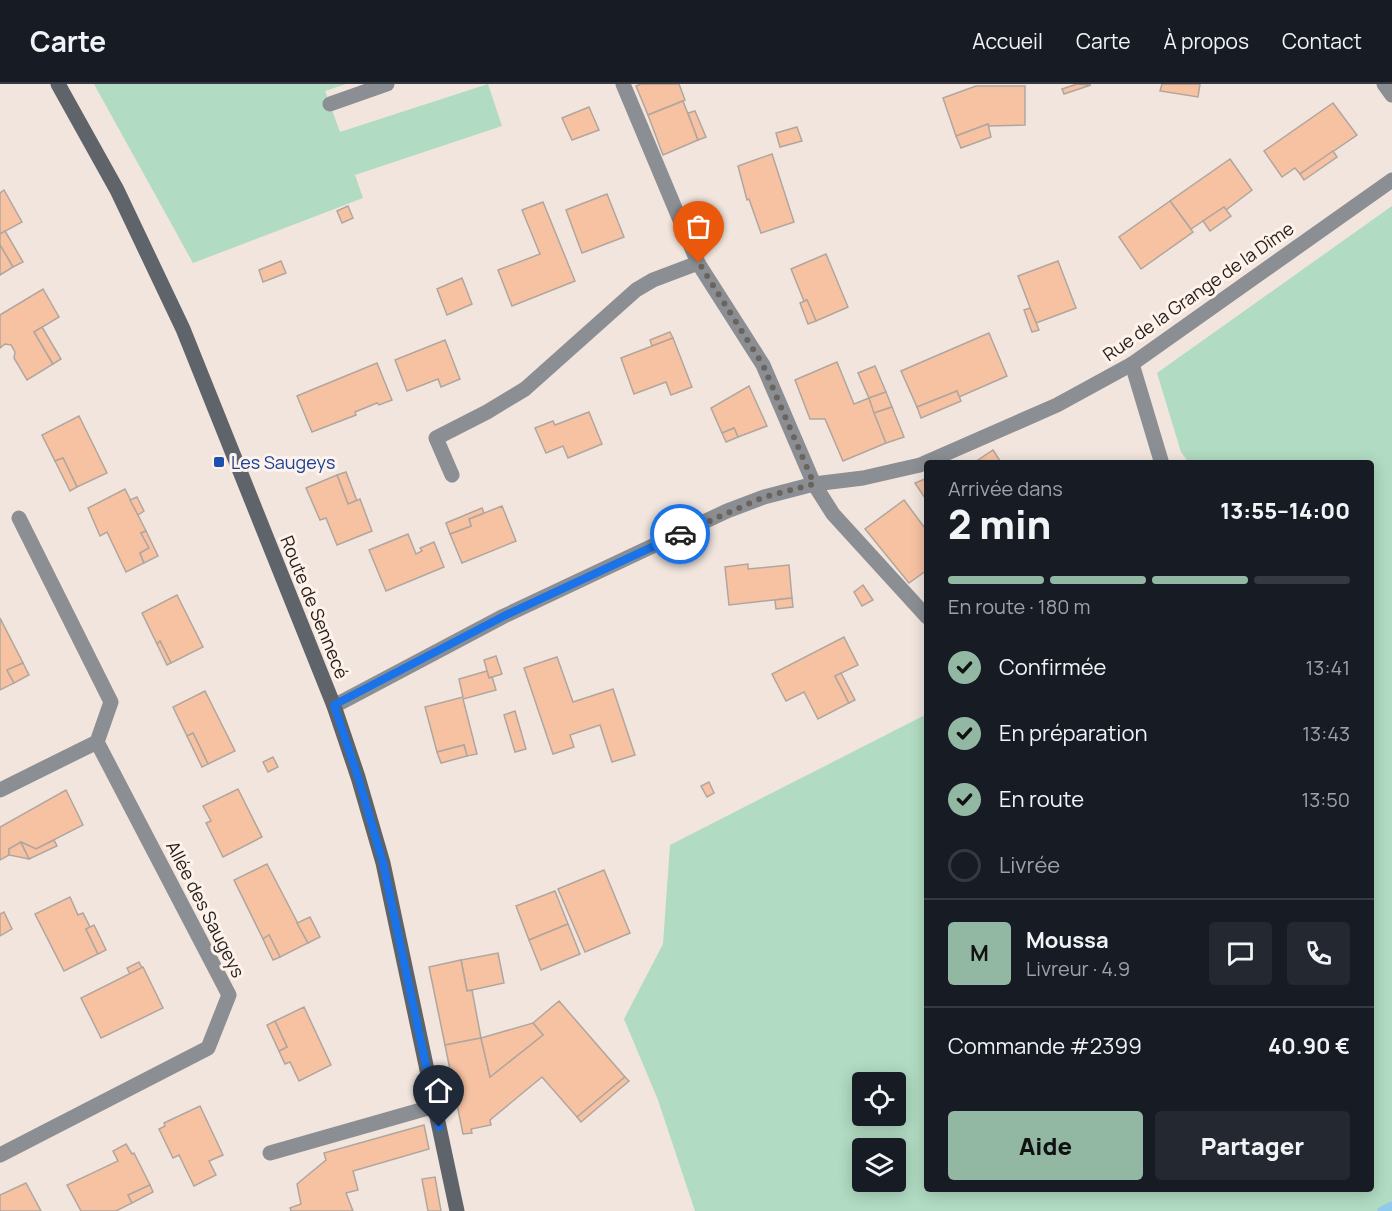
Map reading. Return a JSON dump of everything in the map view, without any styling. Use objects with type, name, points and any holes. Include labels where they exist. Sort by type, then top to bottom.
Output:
[{"type":"street","name":"Route de Sennecé","points":[[58,84],[117,190],[183,329],[334,705],[383,863],[457,1211]]},
{"type":"street","points":[[330,104],[387,84]]},
{"type":"street","points":[[623,84],[699,263],[763,365],[814,484],[833,514],[924,613]]},
{"type":"street","points":[[1384,84],[1392,95]]},
{"type":"street","name":"Rue de la Grange de la Dîme","points":[[931,460],[1057,405],[1132,364],[1392,180]]},
{"type":"street","points":[[452,474],[436,438],[487,412],[525,389],[636,290],[653,280],[699,263]]},
{"type":"street","points":[[1132,364],[1161,460]]},
{"type":"street","name":"Rue de la Grange de la Dîme","points":[[334,705],[504,616],[727,511],[764,497],[814,484],[863,478],[924,463]]},
{"type":"street","points":[[0,790],[97,742],[111,702],[19,518]]},
{"type":"street","name":"Allée des Saugeys","points":[[0,1155],[208,1048],[229,995],[97,742]]},
{"type":"street","points":[[270,1153],[435,1106]]},
{"type":"green space","points":[[94,84],[346,84],[325,91],[340,132],[488,84],[502,126],[355,175],[363,198],[193,263]]},
{"type":"green space","points":[[1392,206],[1392,1211],[695,1211],[658,1100],[624,1019],[663,944],[670,845],[924,716],[924,1192],[1374,1192],[1374,460],[1187,460],[1181,452],[1157,373]]},
{"type":"building","points":[[679,84],[685,100],[648,115],[636,86]]},
{"type":"building","points":[[1077,84],[1091,85],[1064,94],[1062,89]]},
{"type":"building","points":[[1162,84],[1200,84],[1198,97],[1160,91]]},
{"type":"building","points":[[976,86],[1025,86],[1025,125],[989,126],[988,124],[956,136],[943,98]]},
{"type":"building","points":[[683,101],[698,140],[663,155],[648,115]]},
{"type":"building","points":[[1333,103],[1357,135],[1300,174],[1295,168],[1282,177],[1264,151]]},
{"type":"building","points":[[589,107],[599,130],[572,140],[562,118]]},
{"type":"building","points":[[695,111],[706,137],[698,140],[688,113]]},
{"type":"building","points":[[988,124],[991,137],[961,148],[956,136]]},
{"type":"building","points":[[797,127],[802,141],[780,147],[776,133]]},
{"type":"building","points":[[1333,151],[1337,157],[1304,180],[1300,174]]},
{"type":"building","points":[[772,154],[794,222],[761,233],[749,199],[747,200],[738,166]]},
{"type":"building","points":[[1230,159],[1252,190],[1226,210],[1224,207],[1191,229],[1170,201]]},
{"type":"building","points":[[4,190],[22,222],[0,234],[0,193]]},
{"type":"building","points":[[607,194],[624,237],[582,253],[566,210]]},
{"type":"building","points":[[1170,201],[1193,232],[1141,269],[1119,237]]},
{"type":"building","points":[[543,202],[575,281],[512,306],[498,270],[540,254],[522,210]]},
{"type":"building","points":[[348,206],[353,218],[342,223],[337,211]]},
{"type":"building","points":[[1224,207],[1231,216],[1210,231],[1203,221]]},
{"type":"building","points":[[5,231],[23,262],[13,267],[0,245],[0,234]]},
{"type":"building","points":[[0,245],[13,267],[0,275]]},
{"type":"building","points":[[826,254],[848,307],[816,321],[807,300],[804,301],[791,269]]},
{"type":"building","points":[[281,261],[286,273],[263,282],[259,270]]},
{"type":"building","points":[[1058,261],[1076,308],[1036,323],[1018,276]]},
{"type":"building","points":[[462,278],[472,304],[447,315],[437,289]]},
{"type":"building","points":[[43,289],[59,317],[34,332],[53,364],[27,380],[14,358],[15,352],[11,345],[5,344],[0,348],[0,315]]},
{"type":"building","points":[[807,300],[816,321],[808,324],[800,303]]},
{"type":"building","points":[[1030,308],[1039,330],[1032,332],[1024,310]]},
{"type":"building","points":[[42,327],[61,359],[53,364],[34,332]]},
{"type":"building","points":[[670,332],[673,338],[652,346],[650,340]]},
{"type":"building","points":[[989,333],[1007,376],[959,397],[957,391],[917,407],[901,371]]},
{"type":"building","points":[[673,338],[692,387],[671,395],[666,382],[634,394],[621,358]]},
{"type":"building","points":[[445,340],[460,379],[441,387],[438,379],[407,391],[395,360]]},
{"type":"building","points":[[837,362],[854,404],[869,398],[886,443],[843,461],[825,419],[810,419],[795,380]]},
{"type":"building","points":[[377,363],[392,400],[379,405],[377,403],[355,412],[356,415],[312,432],[297,396]]},
{"type":"building","points":[[875,366],[886,392],[869,398],[858,373]]},
{"type":"building","points":[[749,386],[767,426],[738,437],[734,428],[722,433],[711,408]]},
{"type":"building","points":[[957,391],[961,401],[921,418],[917,407]]},
{"type":"building","points":[[886,392],[892,407],[874,413],[869,398]]},
{"type":"building","points":[[892,407],[904,437],[886,443],[874,413]]},
{"type":"building","points":[[589,412],[602,444],[568,458],[563,446],[546,453],[535,428],[553,421],[555,425]]},
{"type":"building","points":[[79,416],[107,473],[77,487],[63,458],[55,461],[42,435]]},
{"type":"building","points":[[734,428],[738,437],[726,442],[722,433]]},
{"type":"building","points":[[993,450],[999,460],[978,460]]},
{"type":"building","points":[[63,458],[77,487],[70,491],[55,461]]},
{"type":"building","points":[[346,472],[357,501],[348,504],[337,475]]},
{"type":"building","points":[[337,475],[348,504],[360,499],[372,531],[337,545],[326,518],[320,520],[306,488]]},
{"type":"building","points":[[924,479],[924,496],[915,483]]},
{"type":"building","points":[[125,489],[146,531],[141,533],[149,548],[140,553],[144,563],[126,572],[107,532],[100,536],[88,508]]},
{"type":"building","points":[[137,497],[144,511],[138,515],[130,500]]},
{"type":"building","points":[[904,500],[924,527],[924,572],[909,583],[865,529]]},
{"type":"building","points":[[502,506],[516,541],[462,563],[450,534],[471,526],[469,519]]},
{"type":"building","points":[[482,508],[484,513],[469,519],[471,526],[450,534],[446,523]]},
{"type":"building","points":[[146,531],[158,556],[144,563],[140,553],[149,548],[141,533]]},
{"type":"building","points":[[408,534],[416,554],[422,551],[420,548],[434,542],[444,567],[386,591],[369,550]]},
{"type":"building","points":[[748,564],[748,569],[789,565],[792,598],[729,605],[725,567]]},
{"type":"building","points":[[863,585],[873,600],[862,606],[854,592]]},
{"type":"building","points":[[177,595],[203,647],[171,663],[160,641],[157,644],[142,613]]},
{"type":"building","points":[[792,598],[793,607],[776,609],[775,600]]},
{"type":"building","points":[[0,618],[23,663],[7,670],[14,683],[0,690]]},
{"type":"building","points":[[844,637],[858,665],[835,676],[849,703],[818,719],[804,692],[786,701],[772,674]]},
{"type":"building","points":[[160,641],[171,663],[167,665],[157,644]]},
{"type":"building","points":[[496,656],[502,674],[489,678],[484,660]]},
{"type":"building","points":[[557,657],[573,702],[613,689],[635,755],[612,762],[600,725],[570,735],[574,747],[553,754],[524,668]]},
{"type":"building","points":[[23,663],[29,675],[14,683],[7,670]]},
{"type":"building","points":[[487,671],[489,678],[492,677],[496,690],[463,699],[477,754],[467,756],[464,745],[437,752],[425,707],[463,697],[459,679]]},
{"type":"building","points":[[841,673],[855,700],[849,703],[835,676]]},
{"type":"building","points":[[205,691],[235,751],[208,764],[193,733],[187,736],[173,707]]},
{"type":"building","points":[[515,711],[526,749],[515,752],[504,715]]},
{"type":"building","points":[[193,733],[208,764],[202,767],[187,736]]},
{"type":"building","points":[[464,745],[467,756],[441,763],[437,752]]},
{"type":"building","points":[[273,757],[278,767],[268,772],[263,762]]},
{"type":"building","points":[[709,782],[714,793],[707,797],[701,786]]},
{"type":"building","points":[[238,789],[262,837],[223,857],[206,823],[211,821],[203,806]]},
{"type":"building","points":[[66,790],[83,825],[36,849],[21,842],[9,849],[9,855],[0,860],[0,827]]},
{"type":"building","points":[[54,840],[57,846],[29,859],[21,842],[36,849]]},
{"type":"building","points":[[21,842],[29,859],[9,855],[9,849]]},
{"type":"building","points":[[267,864],[308,943],[280,957],[269,935],[263,939],[234,880]]},
{"type":"building","points":[[604,870],[630,933],[585,952],[558,889]]},
{"type":"building","points":[[555,891],[568,924],[529,940],[516,906]]},
{"type":"building","points":[[70,897],[78,915],[83,913],[90,927],[86,929],[98,954],[64,971],[35,914]]},
{"type":"building","points":[[4,912],[12,929],[0,936],[0,914]]},
{"type":"building","points":[[310,917],[320,937],[308,943],[297,923]]},
{"type":"building","points":[[568,924],[580,954],[541,970],[529,940]]},
{"type":"building","points":[[94,925],[106,950],[98,954],[86,929]]},
{"type":"building","points":[[269,935],[280,957],[273,960],[263,939]]},
{"type":"building","points":[[498,953],[504,983],[467,991],[461,960]]},
{"type":"building","points":[[461,960],[467,991],[472,990],[481,1038],[445,1045],[429,967]]},
{"type":"building","points":[[139,962],[142,968],[130,974],[127,968]]},
{"type":"building","points":[[143,967],[163,1008],[101,1038],[81,998]]},
{"type":"building","points":[[559,1001],[625,1077],[577,1117],[542,1077],[490,1120],[491,1125],[471,1129],[472,1133],[463,1134],[445,1045],[481,1038],[490,1077],[543,1035],[533,1023]]},
{"type":"building","points":[[304,1007],[331,1065],[299,1081],[290,1062],[285,1064],[279,1051],[287,1047],[275,1021]]},
{"type":"building","points":[[275,1021],[287,1047],[279,1051],[267,1025]]},
{"type":"building","points":[[533,1023],[543,1035],[490,1077],[481,1038]]},
{"type":"building","points":[[625,1077],[629,1081],[581,1122],[577,1117]]},
{"type":"building","points":[[200,1106],[223,1155],[209,1161],[216,1175],[194,1186],[179,1155],[173,1158],[159,1129],[165,1126],[164,1123]]},
{"type":"building","points":[[424,1125],[429,1149],[353,1171],[358,1190],[346,1193],[353,1211],[291,1211],[290,1208],[301,1204],[297,1184],[326,1160],[324,1153]]},
{"type":"building","points":[[126,1144],[132,1154],[134,1153],[150,1185],[128,1195],[132,1203],[116,1211],[81,1211],[67,1185],[118,1161],[113,1151]]},
{"type":"building","points":[[435,1177],[441,1211],[428,1211],[422,1179]]},
{"type":"building","points":[[26,1183],[41,1211],[0,1211],[0,1195]]},
{"type":"building","points":[[150,1185],[153,1192],[132,1203],[128,1195]]},
{"type":"waterway","points":[[1382,1211],[1392,1206]]},
{"type":"way so far","points":[[680,534],[727,511],[764,497],[814,484],[763,365],[699,263]]},
{"type":"place","name":"Les Saugeys","points":[[219,462]]},
{"type":"route","points":[[439,1127],[383,863],[334,705],[504,616],[680,534]]}]
